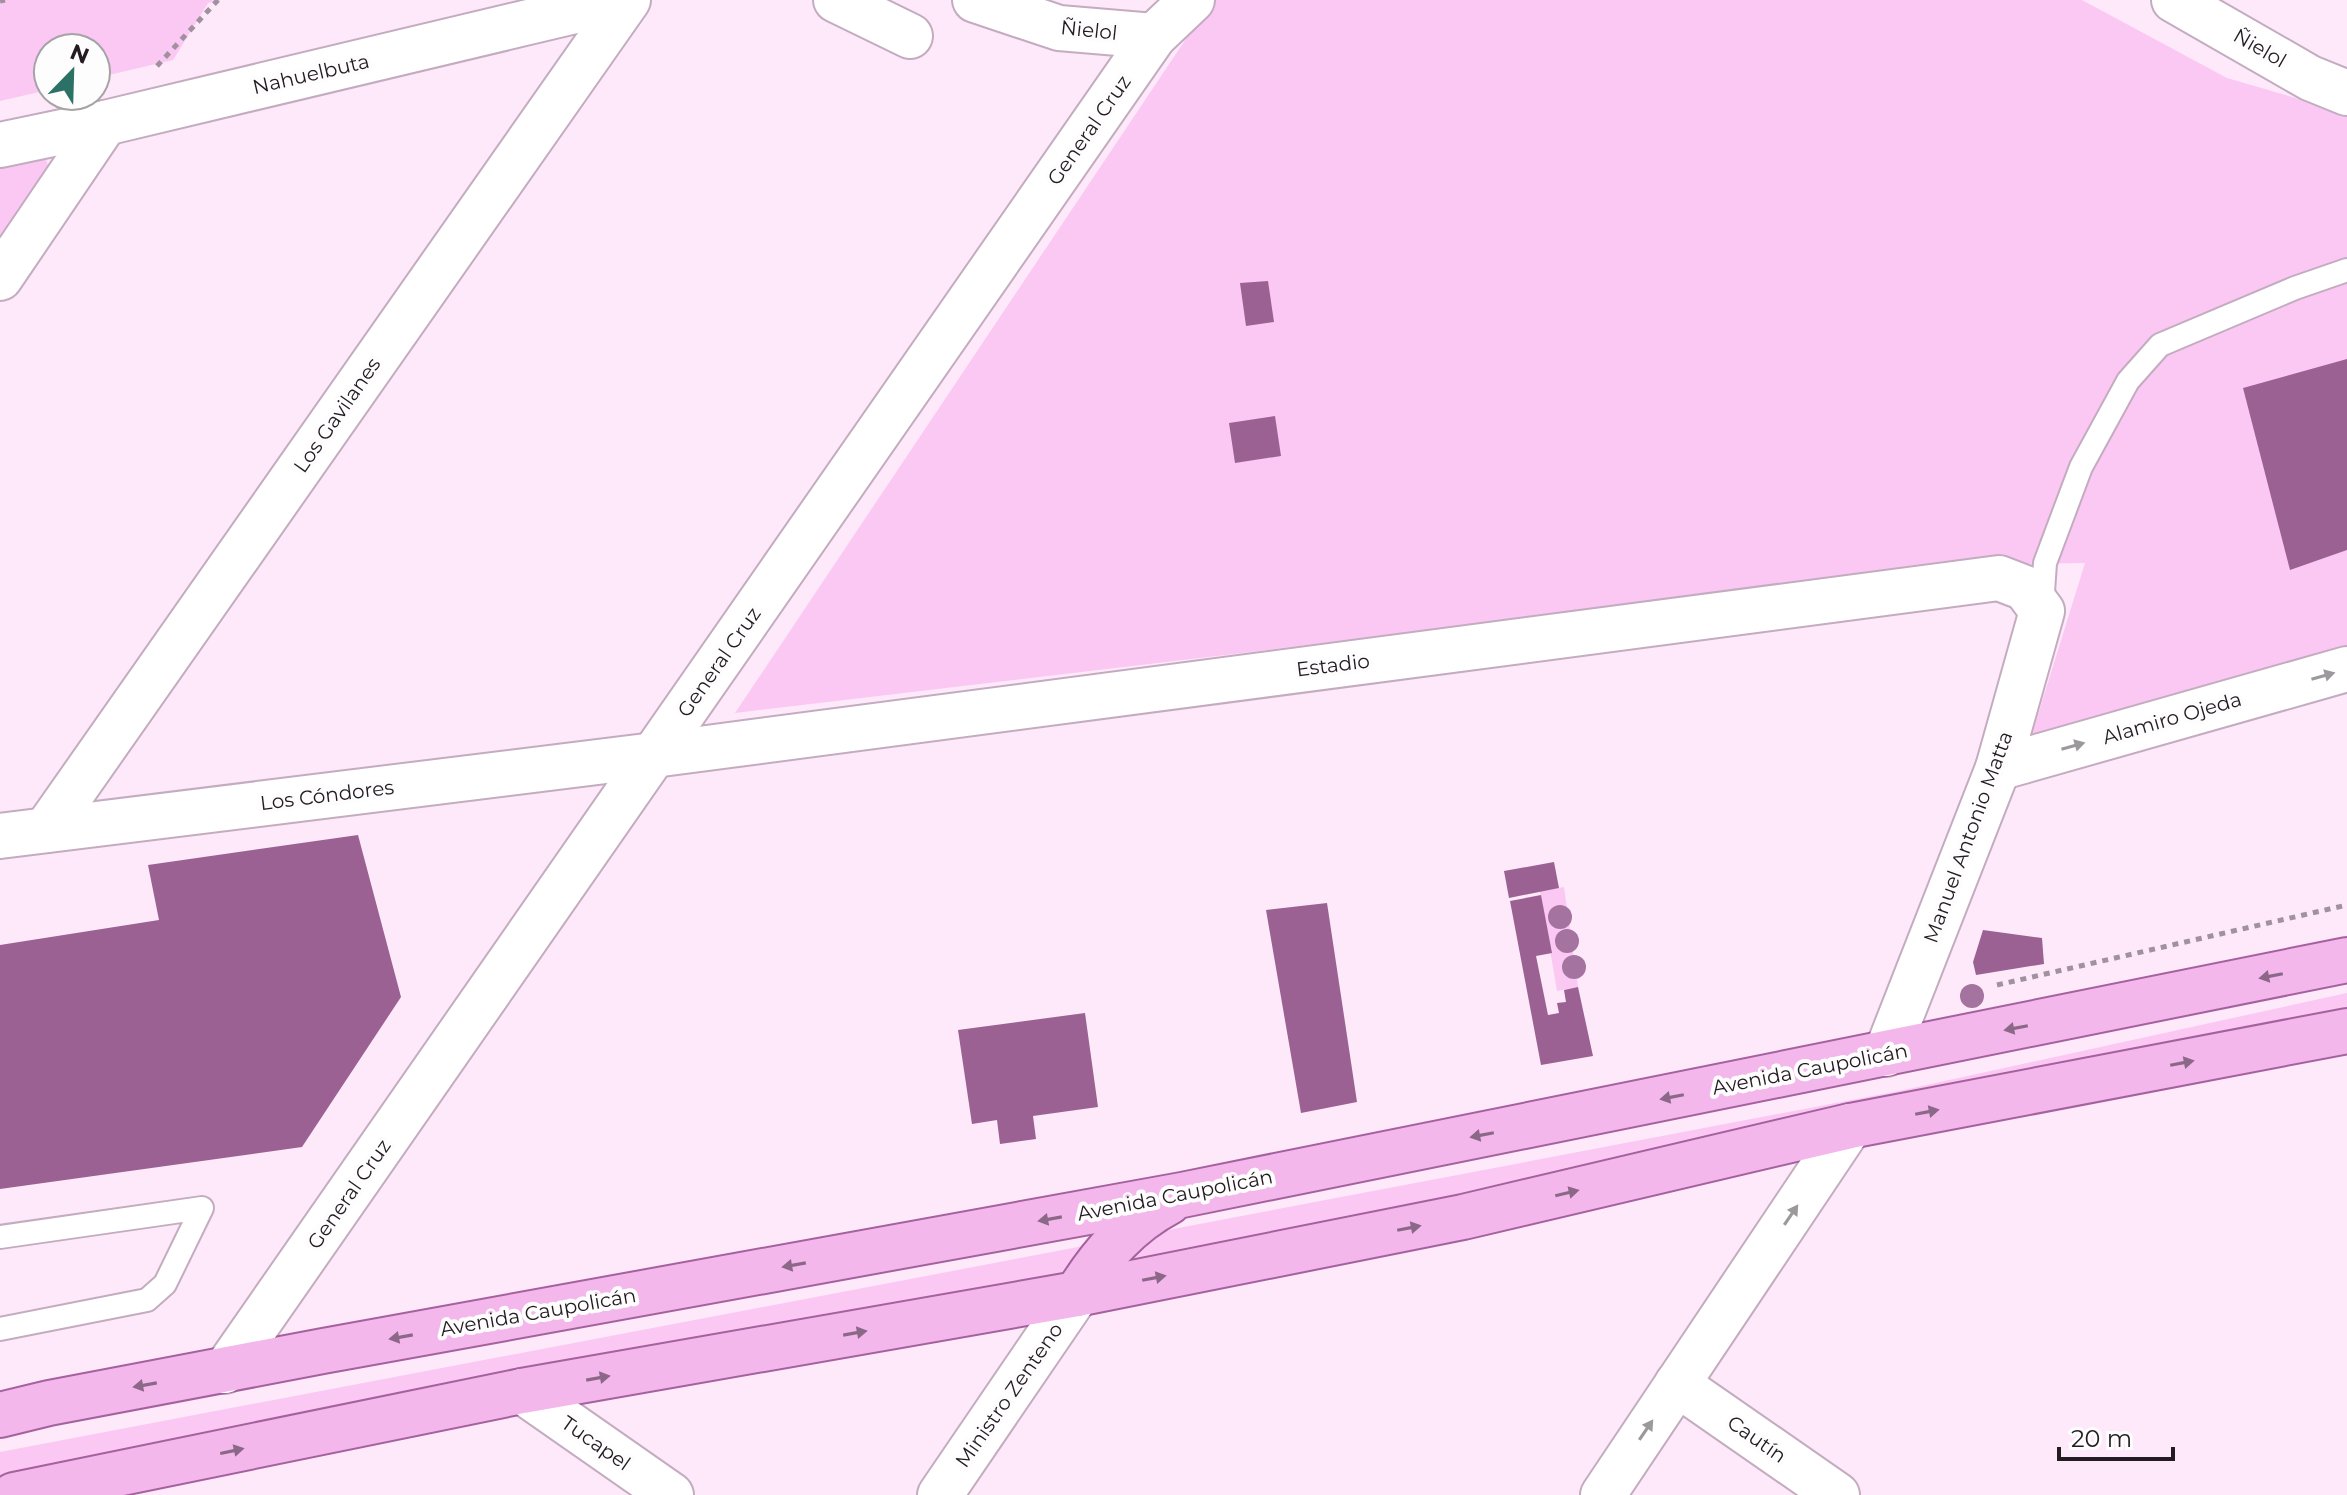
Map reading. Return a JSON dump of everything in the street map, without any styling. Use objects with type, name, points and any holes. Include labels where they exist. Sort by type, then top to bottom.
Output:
[{"type":"main road","name":"Avenida Caupolicán","points":[[0,1415],[323,1351],[1182,1195],[2347,960]]},
{"type":"main road","points":[[14,1495],[146,1481],[522,1391],[1077,1294],[1463,1217],[1850,1126],[2347,1031]]},
{"type":"main road","points":[[1792,1140],[1837,1122],[1856,1106],[1879,1073],[1886,1054]]},
{"type":"main road","points":[[1077,1294],[1096,1264],[1119,1238],[1138,1221],[1182,1195]]},
{"type":"street","name":"Nahuelbuta","points":[[0,145],[105,123],[621,0]]},
{"type":"street","name":"Los Gavilanes","points":[[46,830],[628,0]]},
{"type":"street","points":[[836,0],[910,36]]},
{"type":"street","name":"Ñielol","points":[[975,0],[1059,28],[1154,36]]},
{"type":"street","points":[[1154,36],[1192,0]]},
{"type":"street","name":"Ñielol","points":[[2174,0],[2310,78],[2347,93]]},
{"type":"street","name":"General Cruz","points":[[225,1371],[1154,36]]},
{"type":"street","points":[[0,278],[105,123]]},
{"type":"street","name":"Estadio","points":[[654,755],[1999,578],[2027,596]]},
{"type":"street","name":"Manuel Antonio Matta","points":[[1886,1054],[1998,768],[2027,596]]},
{"type":"street","name":"Alamiro Ojeda","points":[[1998,768],[2347,669]]},
{"type":"street","name":"Los Cóndores","points":[[0,836],[654,755]]},
{"type":"street","points":[[1603,1495],[1850,1126]]},
{"type":"street","points":[[283,1288],[283,1310],[294,1328],[323,1351]]},
{"type":"street","name":"Ministro Zenteno","points":[[940,1495],[1077,1294]]},
{"type":"street","name":"Cautín","points":[[1677,1384],[1837,1495]]},
{"type":"street","name":"Tucapel","points":[[522,1391],[671,1495]]},
{"type":"lane","points":[[2027,596],[2045,563],[2081,467],[2128,381],[2160,345],[2295,288],[2347,270]]},
{"type":"lane","points":[[0,1237],[202,1208],[165,1284],[147,1300],[0,1329]]},
{"type":"path","points":[[157,67],[218,0]]},
{"type":"path","points":[[1989,987],[2347,905]]},
{"type":"shaded area","points":[[0,0],[221,0],[208,3],[173,60],[112,74],[112,32],[32,32],[32,94],[0,101]]},
{"type":"shaded area","points":[[1212,0],[2082,0],[2227,78],[2347,113],[2347,659],[2028,747],[2085,563],[2011,564],[735,713]]},
{"type":"shaded area","points":[[45,154],[50,174],[0,248],[0,162]]},
{"type":"shaded area","points":[[1564,887],[1578,987],[1557,991],[1540,891]]},
{"type":"shaded area","points":[[2347,993],[2347,1017],[1862,1119],[0,1487],[0,1452],[1899,1091]]},
{"type":"building","points":[[1268,281],[1274,322],[1246,326],[1240,283]]},
{"type":"building","points":[[2347,359],[2347,550],[2290,570],[2243,388]]},
{"type":"building","points":[[1275,416],[1281,456],[1235,463],[1229,423]]},
{"type":"building","points":[[358,835],[401,997],[302,1147],[0,1189],[0,945],[159,920],[148,865]]},
{"type":"building","points":[[1554,862],[1559,888],[1509,898],[1504,871]]},
{"type":"building","points":[[1541,895],[1552,953],[1536,956],[1548,1015],[1559,1013],[1557,1003],[1566,1002],[1564,990],[1578,987],[1593,1056],[1541,1065],[1510,901]]},
{"type":"building","points":[[1327,903],[1357,1102],[1301,1113],[1266,910]]},
{"type":"building","points":[[1983,930],[2042,938],[2044,964],[1976,975],[1973,962]]},
{"type":"building","points":[[1085,1013],[1098,1107],[1033,1116],[1036,1139],[1000,1144],[997,1120],[972,1124],[958,1030]]}]
